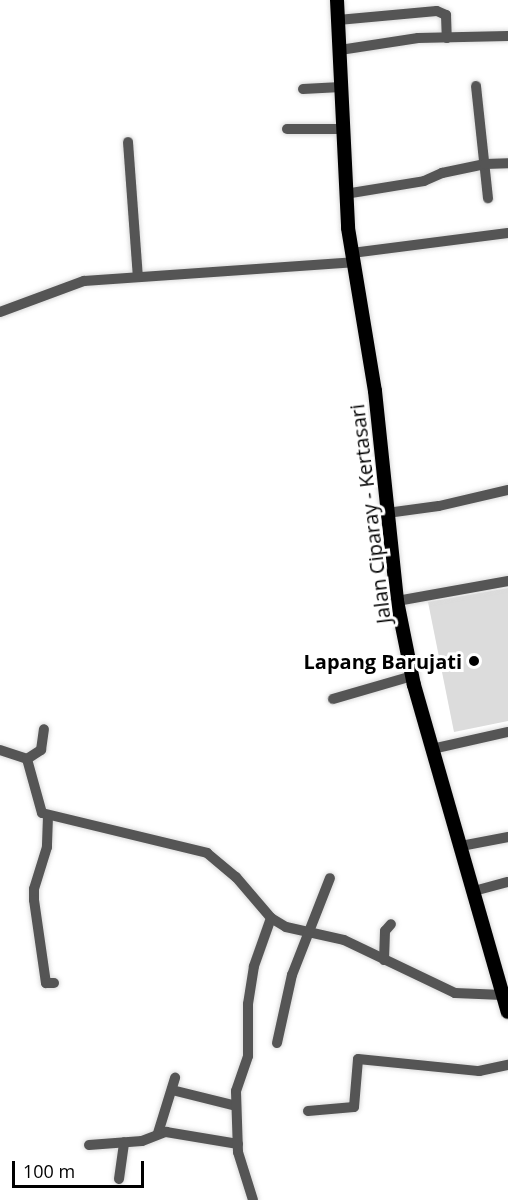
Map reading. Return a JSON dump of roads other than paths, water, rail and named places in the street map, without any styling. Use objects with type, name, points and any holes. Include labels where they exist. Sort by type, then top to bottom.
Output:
[{"type":"main road","name":"Jalan Ciparay - Kertasari","points":[[337,0],[345,194],[352,258],[375,391],[397,601],[412,676],[508,1012]]},
{"type":"street","points":[[338,20],[437,11],[446,15],[447,38]]},
{"type":"street","points":[[340,50],[447,38],[508,36]]},
{"type":"street","points":[[476,86],[488,198]]},
{"type":"street","points":[[303,89],[341,87]]},
{"type":"street","points":[[287,129],[343,129]]},
{"type":"street","points":[[128,142],[138,277]]},
{"type":"street","points":[[345,194],[424,181],[442,173],[484,164],[508,163]]},
{"type":"street","points":[[0,312],[84,281],[352,258],[508,233]]},
{"type":"street","points":[[387,513],[439,506],[508,490]]},
{"type":"street","points":[[397,601],[508,581]]},
{"type":"street","points":[[333,699],[412,676]]},
{"type":"street","points":[[27,759],[41,750],[44,729]]},
{"type":"street","points":[[432,749],[508,732]]},
{"type":"street","points":[[0,750],[27,759]]},
{"type":"street","points":[[27,759],[40,811],[48,816],[207,853],[236,877],[271,918],[299,932],[308,931],[344,940],[455,993],[503,995]]},
{"type":"street","points":[[48,816],[47,848],[34,889],[34,900],[46,983],[54,983]]},
{"type":"street","points":[[461,846],[508,837]]},
{"type":"street","points":[[277,1043],[292,975],[330,878]]},
{"type":"street","points":[[474,891],[508,882]]},
{"type":"street","points":[[253,1200],[238,1144],[236,1091],[248,1056],[248,1004],[254,966],[271,918]]},
{"type":"street","points":[[384,960],[385,931],[391,924]]},
{"type":"street","points":[[308,1111],[354,1107],[358,1059],[479,1071],[508,1065]]},
{"type":"street","points":[[158,1133],[175,1078]]},
{"type":"street","points":[[172,1090],[236,1106]]},
{"type":"street","points":[[89,1145],[142,1141],[158,1133],[238,1144]]},
{"type":"street","points":[[119,1179],[124,1142]]},
{"type":"place","name":"Lapang Barujati","points":[[474,661]]}]
